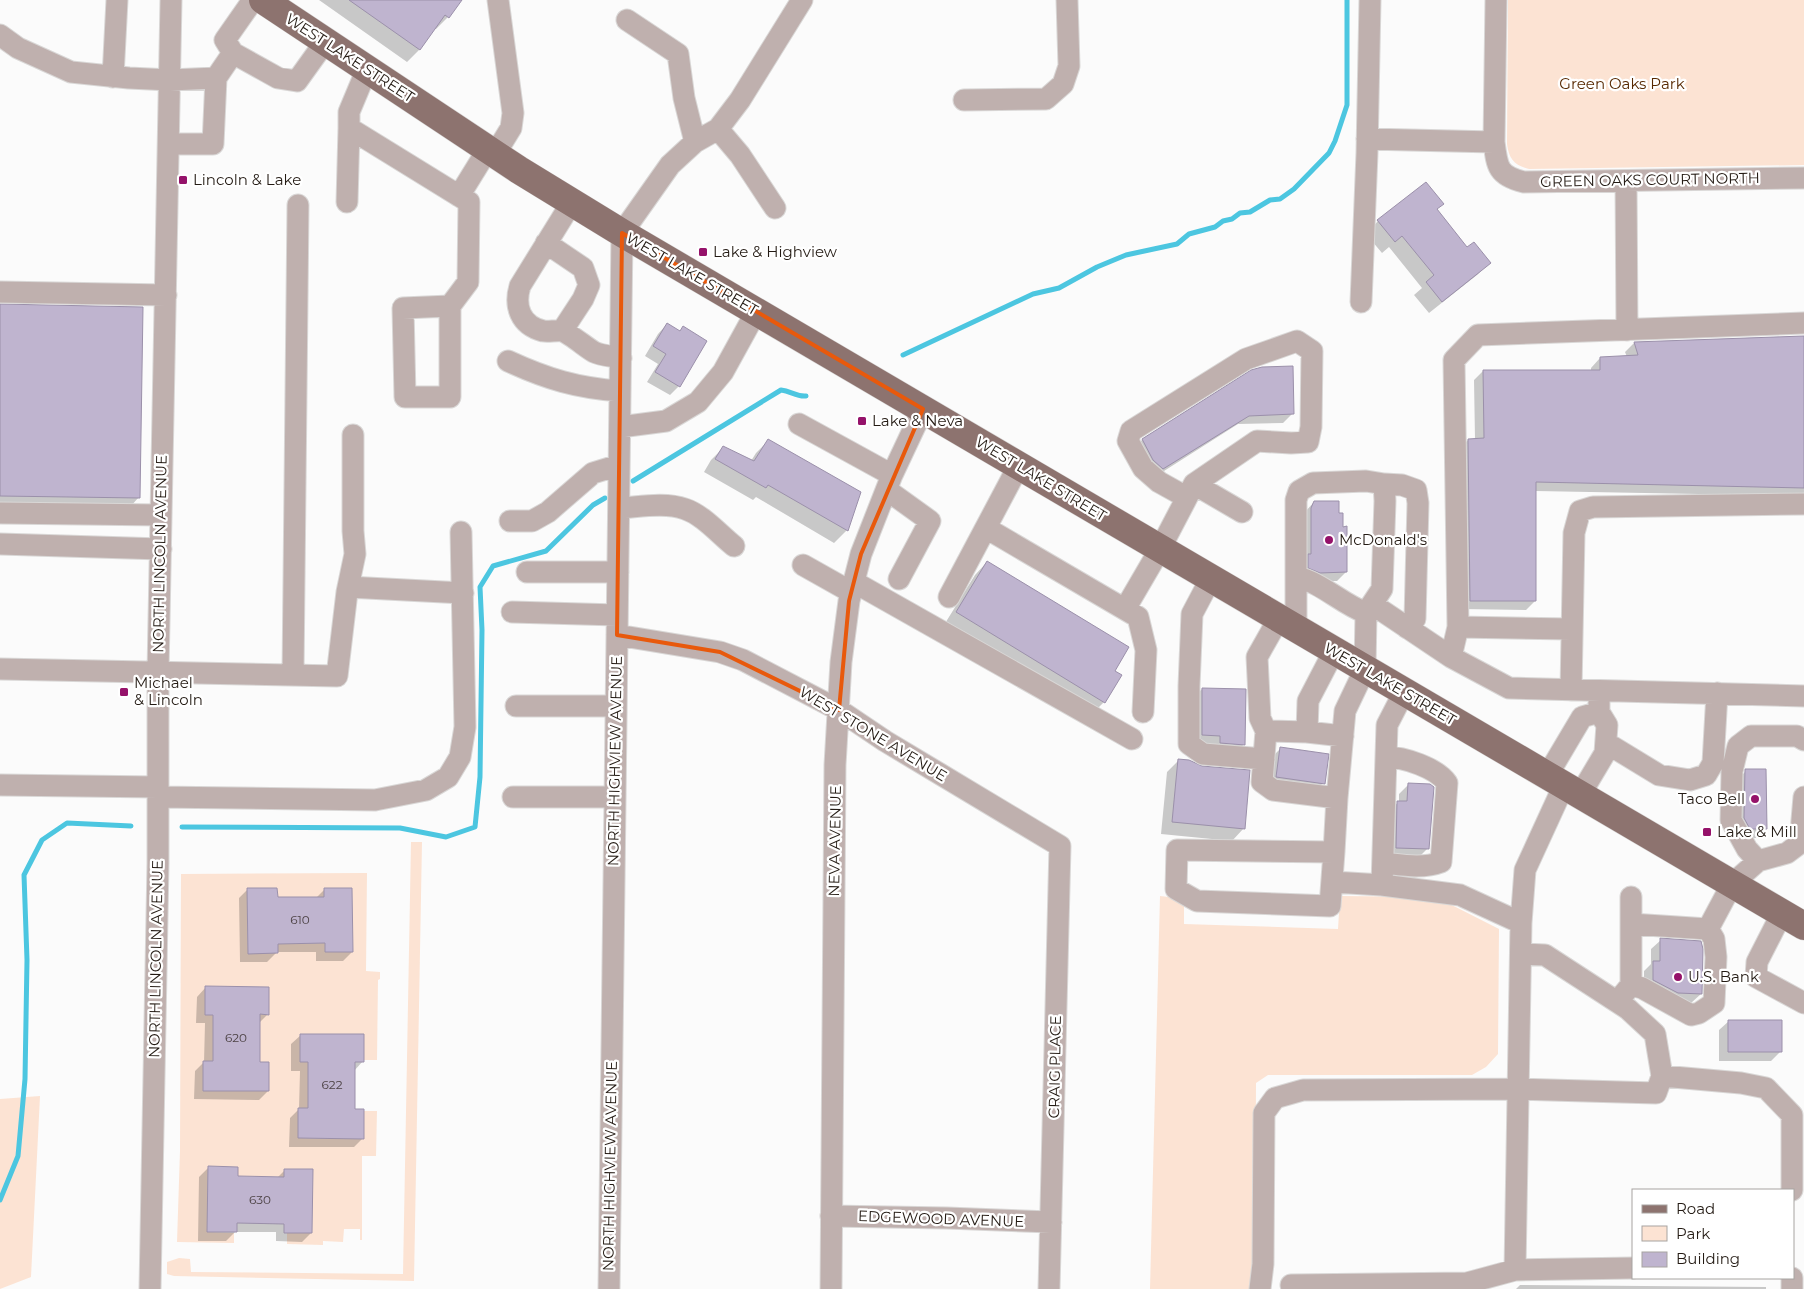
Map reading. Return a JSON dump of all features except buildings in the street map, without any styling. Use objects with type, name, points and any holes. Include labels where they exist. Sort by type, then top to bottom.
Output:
[{"type":"main road","name":"WEST LAKE STREET","points":[[263,0],[492,152],[622,233],[1793,919]]},
{"type":"street","points":[[114,76],[117,0]]},
{"type":"street","name":"NORTH LINCOLN AVENUE","points":[[150,1289],[158,792],[158,672],[171,0]]},
{"type":"street","points":[[253,0],[225,40],[233,53],[278,78],[297,82],[325,42]]},
{"type":"street","points":[[459,196],[511,128],[513,113],[498,0]]},
{"type":"street","points":[[622,233],[670,165],[695,142],[718,129],[740,100],[802,0]]},
{"type":"street","points":[[964,100],[1046,98],[1063,84],[1069,66],[1067,0]]},
{"type":"street","points":[[1361,302],[1370,0]]},
{"type":"street","points":[[1367,139],[1494,142],[1496,0]]},
{"type":"street","points":[[627,20],[678,54],[684,98],[695,142]]},
{"type":"street","points":[[0,36],[18,48],[71,72],[170,80],[216,78]]},
{"type":"street","points":[[169,144],[213,144],[216,78],[233,53]]},
{"type":"street","points":[[347,202],[349,112],[367,69]]},
{"type":"street","points":[[349,128],[469,202],[468,282],[450,306],[450,397],[405,397],[404,308],[450,306]]},
{"type":"street","points":[[718,129],[740,155],[775,208]]},
{"type":"street","name":"GREEN OAKS COURT NORTH","points":[[1494,142],[1496,158],[1501,170],[1509,178],[1524,182],[1804,178]]},
{"type":"street","points":[[1626,181],[1627,330]]},
{"type":"street","points":[[572,202],[520,286],[517,305],[519,312],[524,320],[535,328],[544,331],[562,331],[596,354],[621,358]]},
{"type":"street","points":[[293,675],[298,205]]},
{"type":"street","name":"NORTH HIGHVIEW AVENUE","points":[[609,1289],[622,233]]},
{"type":"street","points":[[546,243],[583,268],[589,285],[584,299],[562,331]]},
{"type":"street","points":[[0,292],[166,295]]},
{"type":"street","points":[[620,427],[666,421],[698,402],[723,372],[756,312]]},
{"type":"street","points":[[1451,657],[1458,627],[1454,360],[1478,335],[1804,323]]},
{"type":"street","points":[[1126,610],[1190,490],[1257,441],[1308,442],[1311,427],[1312,351],[1298,341],[1246,359],[1131,431],[1128,441],[1143,468],[1159,482],[1190,490],[1242,512]]},
{"type":"street","points":[[508,361],[543,377],[560,382],[594,390],[620,391]]},
{"type":"street","name":"NEVA AVENUE","points":[[831,1289],[836,765],[841,662],[853,587],[861,554],[889,483],[923,409]]},
{"type":"street","points":[[799,424],[889,483],[930,521],[899,579]]},
{"type":"street","points":[[0,669],[337,676],[348,586],[356,554],[353,531],[353,435]]},
{"type":"street","points":[[510,521],[532,521],[548,512],[593,473],[620,465]]},
{"type":"street","points":[[949,597],[1019,465]]},
{"type":"street","points":[[1338,798],[1273,790],[1262,782],[1266,731],[1260,718],[1257,657],[1287,623],[1297,577],[1296,500],[1299,490],[1313,482],[1366,481],[1402,485],[1416,490],[1418,503],[1415,618],[1407,628]]},
{"type":"street","points":[[1334,852],[1177,850],[1176,889],[1197,900],[1330,906],[1345,711],[1365,669],[1385,500],[1384,484]]},
{"type":"street","points":[[1570,690],[1574,533],[1580,511],[1593,507],[1804,504]]},
{"type":"street","points":[[619,508],[673,506],[686,509],[702,519],[734,546]]},
{"type":"street","points":[[0,513],[161,515]]},
{"type":"street","points":[[986,528],[1138,617],[1146,650],[1143,712]]},
{"type":"street","points":[[0,785],[374,800],[426,790],[448,776],[460,757],[465,727],[461,532]]},
{"type":"street","points":[[0,544],[161,548]]},
{"type":"street","points":[[803,566],[853,587],[1132,739]]},
{"type":"street","points":[[527,572],[618,572]]},
{"type":"street","points":[[1297,577],[1307,579],[1355,609],[1373,602]]},
{"type":"street","points":[[1211,578],[1192,614],[1189,744],[1203,754],[1264,759]]},
{"type":"street","points":[[348,586],[463,592]]},
{"type":"street","points":[[1373,602],[1407,628],[1451,657],[1509,688],[1804,696]]},
{"type":"street","name":"WEST STONE AVENUE","points":[[512,612],[617,625],[720,652],[743,660],[838,710],[885,741],[1060,846]]},
{"type":"street","points":[[1458,627],[1571,629]]},
{"type":"street","points":[[1306,732],[1308,701],[1334,651]]},
{"type":"street","points":[[1564,786],[1605,753],[1607,725],[1599,712],[1599,690]]},
{"type":"street","points":[[1382,885],[1387,725],[1404,692]]},
{"type":"street","points":[[1606,746],[1613,747],[1659,775],[1690,780],[1706,775],[1713,763],[1717,694]]},
{"type":"street","points":[[516,706],[616,706]]},
{"type":"street","points":[[1515,1270],[1520,954],[1525,870],[1564,786],[1582,717],[1599,712]]},
{"type":"street","points":[[1266,731],[1306,732],[1343,736]]},
{"type":"street","points":[[1758,860],[1747,849],[1731,820],[1732,771],[1738,746],[1751,736],[1796,736],[1804,740]]},
{"type":"street","points":[[1383,863],[1406,866],[1433,865],[1441,862],[1448,783],[1442,775],[1433,771],[1399,757],[1386,757]]},
{"type":"street","points":[[513,797],[615,797]]},
{"type":"street","points":[[1708,929],[1732,884],[1758,860],[1787,853],[1800,843],[1804,798]]},
{"type":"street","name":"CRAIG PLACE","points":[[1050,1289],[1060,846]]},
{"type":"street","points":[[1333,882],[1382,885],[1460,895],[1521,923]]},
{"type":"street","points":[[1616,1002],[1631,985],[1631,897]]},
{"type":"street","points":[[1793,919],[1757,962],[1756,977],[1804,1003]]},
{"type":"street","points":[[1631,924],[1708,929]]},
{"type":"street","points":[[1631,985],[1642,988],[1691,1015],[1699,1013],[1714,1003],[1716,957],[1714,939],[1708,929]]},
{"type":"street","points":[[1260,1289],[1263,1264],[1264,1113],[1275,1098],[1303,1090],[1518,1089],[1656,1092],[1662,1076],[1655,1034],[1628,1009],[1545,955],[1520,954]]},
{"type":"street","points":[[1662,1076],[1766,1088],[1792,1114],[1792,1189]]},
{"type":"street","name":"EDGEWOOD AVENUE","points":[[831,1216],[1051,1222]]},
{"type":"street","points":[[1291,1285],[1467,1283],[1515,1270],[1632,1268]]},
{"type":"highlighted area","points":[[622,233],[923,409],[861,554],[849,601],[839,710],[720,652],[617,635]]},
{"type":"green space","name":"Green Oaks Park","points":[[1508,0],[1804,0],[1804,165],[1529,169],[1520,166],[1513,161],[1507,144]]},
{"type":"green space","points":[[411,842],[422,842],[414,1281],[174,1276],[167,1274],[167,1262],[179,1258],[190,1259],[191,1272],[403,1274]]},
{"type":"green space","points":[[367,873],[366,971],[380,972],[380,979],[378,980],[377,1060],[364,1060],[364,1034],[300,1034],[300,1062],[308,1062],[308,1108],[298,1116],[298,1138],[364,1139],[364,1111],[377,1111],[376,1156],[362,1156],[362,1240],[360,1240],[360,1229],[344,1229],[343,1242],[323,1241],[323,1245],[287,1244],[287,1233],[312,1233],[313,1169],[285,1169],[284,1177],[238,1176],[238,1167],[208,1166],[207,1232],[234,1233],[234,1243],[177,1242],[180,1151],[181,874]],"holes":[[[247,888],[277,888],[278,897],[324,897],[324,888],[352,888],[353,952],[325,952],[325,943],[278,944],[277,953],[248,953]],[[205,986],[269,987],[269,1014],[260,1014],[260,1062],[269,1062],[269,1091],[203,1091],[203,1061],[213,1061],[213,1015]]]},
{"type":"green space","points":[[1160,896],[1177,898],[1184,901],[1184,924],[1338,929],[1340,896],[1436,897],[1499,929],[1498,1054],[1486,1067],[1472,1075],[1268,1075],[1256,1083],[1255,1289],[1150,1289]]},
{"type":"green space","points":[[40,1096],[31,1277],[0,1289],[0,1099]]},
{"type":"waterway","points":[[903,355],[1033,294],[1059,288],[1097,267],[1126,255],[1177,244],[1189,234],[1215,227],[1240,213],[1250,212],[1270,200],[1280,199],[1294,189],[1329,153],[1347,105],[1347,0]]},
{"type":"waterway","points":[[633,481],[781,390],[799,396],[806,396]]},
{"type":"waterway","points":[[182,827],[400,828],[446,837],[475,827],[480,777],[482,630],[480,587],[493,566],[546,551],[593,505],[605,498]]},
{"type":"waterway","points":[[0,1200],[18,1156],[25,1079],[27,960],[24,875],[42,840],[67,823],[131,826]]},
{"type":"place","name":"Lincoln & Lake","points":[[183,180]]},
{"type":"place","name":"Lake & Highview","points":[[703,252]]},
{"type":"place","name":"Lake & Neva","points":[[862,421]]},
{"type":"place","name":"McDonald's","points":[[1329,540]]},
{"type":"place","name":"Michael & Lincoln","points":[[124,692]]},
{"type":"place","name":"Taco Bell","points":[[1755,799]]},
{"type":"place","name":"Lake & Mill","points":[[1707,832]]},
{"type":"place","name":"U.S. Bank","points":[[1678,977]]}]
